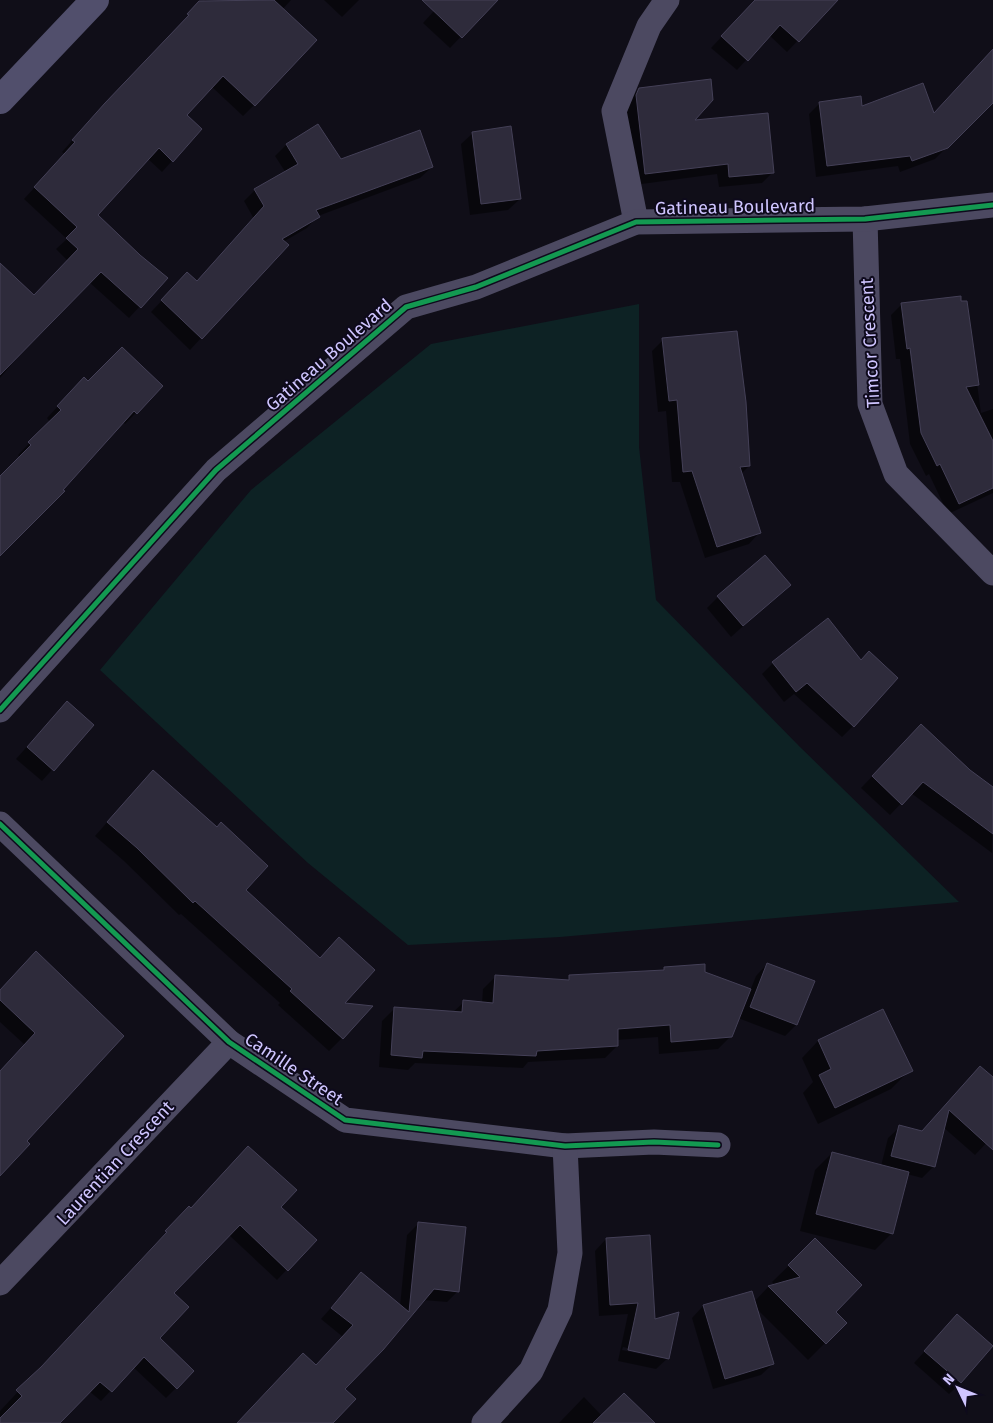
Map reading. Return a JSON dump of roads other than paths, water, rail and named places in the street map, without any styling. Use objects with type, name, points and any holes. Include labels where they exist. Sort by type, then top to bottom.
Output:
[{"type":"street","points":[[0,100],[95,0]]},
{"type":"street","points":[[636,222],[614,111],[649,26],[667,0]]},
{"type":"street","name":"Gatineau Boulevard","points":[[0,710],[216,470],[406,307],[476,287],[636,222],[865,219],[993,205]]},
{"type":"street","name":"Timcor Crescent","points":[[865,219],[870,404],[896,474],[993,573]]},
{"type":"street","name":"Camille Street","points":[[0,824],[229,1042],[345,1120],[565,1146],[654,1142],[718,1145]]},
{"type":"street","name":"Laurentian Crescent","points":[[0,1283],[229,1042]]},
{"type":"street","points":[[484,1423],[531,1371],[560,1310],[570,1253],[565,1146]]}]
